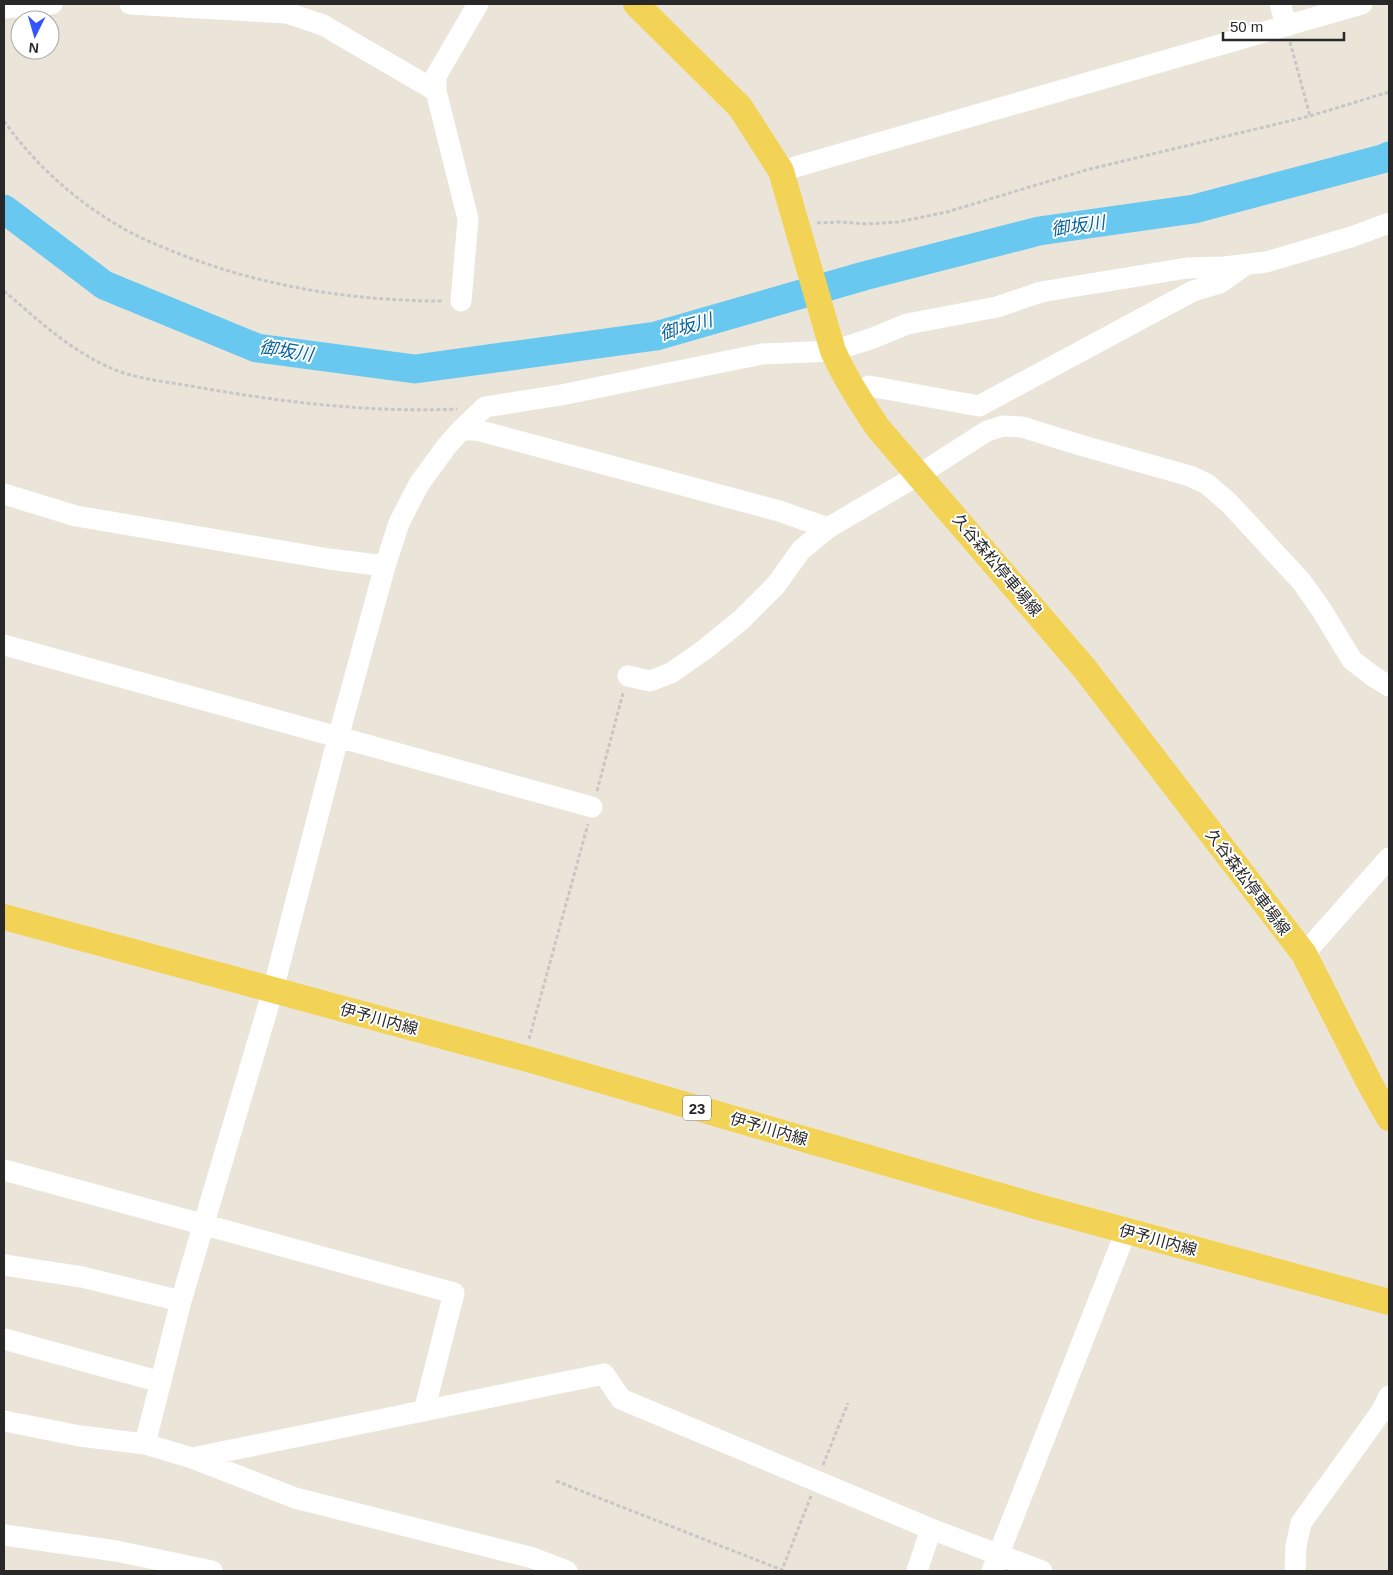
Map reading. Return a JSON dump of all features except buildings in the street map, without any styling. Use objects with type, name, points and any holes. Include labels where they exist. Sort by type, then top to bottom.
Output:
[{"type":"main road","name":"久谷森松停車場線","points":[[636,4],[740,107],[781,171],[831,345],[842,372],[878,428],[920,474],[1085,669],[1304,954],[1389,1118]]},
{"type":"main road","name":"伊予川内線","points":[[4,917],[524,1058],[1035,1206],[1389,1302]]},
{"type":"street","points":[[4,8],[52,4]]},
{"type":"street","points":[[130,4],[287,13],[323,25],[436,91]]},
{"type":"street","points":[[461,301],[468,219],[436,91],[436,76],[478,4]]},
{"type":"street","points":[[1280,4],[1286,24]]},
{"type":"street","points":[[781,171],[1286,24],[1362,4]]},
{"type":"street","points":[[145,1444],[182,1301],[273,990],[338,738],[385,566],[399,523],[419,484],[461,430],[485,407],[561,395],[762,354],[874,338],[907,324],[997,306],[1041,292],[1187,268],[1224,267],[1266,262],[1351,236],[1389,222]]},
{"type":"street","points":[[854,392],[869,386],[979,406],[1193,291],[1220,283],[1246,264]]},
{"type":"street","points":[[628,676],[650,681],[671,673],[704,650],[741,620],[776,585],[801,550],[828,528],[920,474],[987,431],[1003,426],[1022,427],[1190,476],[1207,484],[1229,503],[1301,581],[1321,609],[1352,660],[1389,686]]},
{"type":"street","points":[[461,430],[476,430],[731,498],[828,528]]},
{"type":"street","points":[[4,494],[76,516],[329,559],[385,566]]},
{"type":"street","points":[[4,645],[592,807]]},
{"type":"street","points":[[1304,954],[1389,858]]},
{"type":"street","points":[[4,1170],[454,1293],[424,1411]]},
{"type":"street","points":[[995,1563],[1126,1231]]},
{"type":"street","points":[[4,1265],[82,1277],[182,1301]]},
{"type":"street","points":[[4,1339],[161,1382]]},
{"type":"street","points":[[192,1458],[604,1374],[621,1399],[931,1528],[995,1563],[1042,1571]]},
{"type":"street","points":[[1295,1571],[1296,1546],[1301,1523],[1381,1412],[1389,1396]]},
{"type":"street","points":[[4,1421],[80,1436],[145,1444],[192,1458],[294,1498],[533,1558],[567,1571]]},
{"type":"street","points":[[917,1571],[931,1528]]},
{"type":"street","points":[[4,1535],[116,1551],[212,1571]]},
{"type":"path","points":[[1286,24],[1310,116]]},
{"type":"path","points":[[799,230],[839,222],[866,224],[898,222],[947,212],[1086,170],[1310,116],[1389,92]]},
{"type":"path","points":[[4,121],[28,152],[54,178],[114,224],[145,240],[217,268],[307,290],[414,301],[461,301]]},
{"type":"path","points":[[4,290],[36,319],[80,352],[118,371],[144,378],[232,393],[343,408],[426,410],[485,407]]},
{"type":"path","points":[[524,1058],[628,676]]},
{"type":"path","points":[[556,1481],[782,1570],[848,1403]]},
{"type":"waterway","name":"御坂川","points":[[4,209],[104,285],[257,348],[415,369],[656,336],[864,276],[1039,231],[1194,209],[1389,156]]}]
